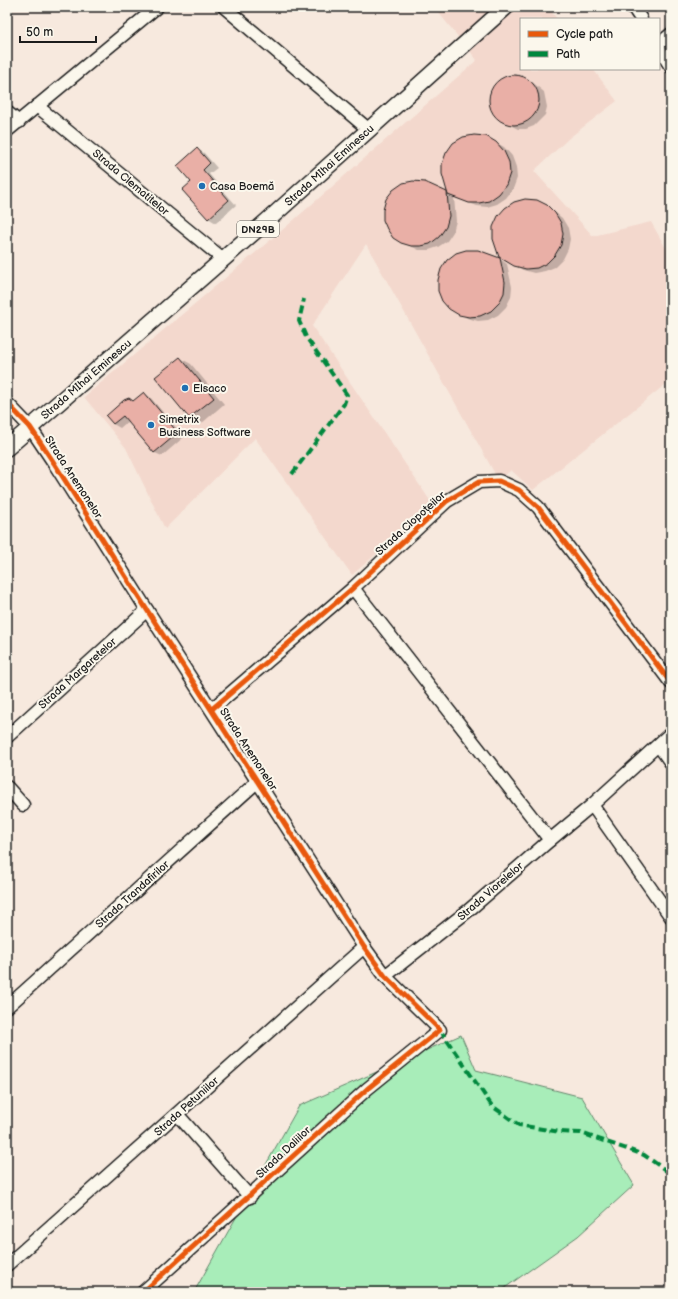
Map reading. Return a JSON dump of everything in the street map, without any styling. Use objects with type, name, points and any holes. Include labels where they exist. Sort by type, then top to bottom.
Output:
[{"type":"main road","name":"Strada MIhai Eminescu","points":[[7,448],[223,259],[506,7]]},
{"type":"street","points":[[7,131],[157,7]]},
{"type":"street","points":[[224,7],[368,129]]},
{"type":"street","points":[[633,7],[640,18]]},
{"type":"street","points":[[660,43],[671,34]]},
{"type":"street","points":[[660,50],[671,67]]},
{"type":"street","name":"Strada Clematitelor","points":[[38,106],[223,259]]},
{"type":"street","points":[[7,112],[18,122]]},
{"type":"street","name":"Strada Anemonelor","points":[[7,403],[30,427],[146,610],[212,709],[364,947],[385,976],[440,1030]]},
{"type":"street","name":"Strada Clopoțeilor","points":[[212,709],[353,588],[447,501],[479,482],[499,481],[519,490],[538,506],[671,683]]},
{"type":"street","points":[[353,588],[550,840]]},
{"type":"street","name":"Strada Margaretelor","points":[[7,737],[146,610]]},
{"type":"street","name":"Strada Viorelelor","points":[[385,976],[469,910],[592,805],[659,746],[671,733]]},
{"type":"street","points":[[659,746],[671,763]]},
{"type":"street","name":"Strada Trandafirilor","points":[[7,1007],[258,782]]},
{"type":"street","points":[[7,786],[23,805]]},
{"type":"street","points":[[592,805],[671,917]]},
{"type":"street","name":"Strada Petuniilor","points":[[7,1265],[364,947]]},
{"type":"street","name":"Strada Daliilor","points":[[143,1292],[367,1089],[440,1030]]},
{"type":"street","points":[[177,1114],[250,1196]]},
{"type":"shaded area","points":[[434,7],[548,7],[556,18],[520,18],[520,70],[594,70],[617,101],[569,138],[534,171],[593,236],[651,222],[671,257],[671,380],[533,490],[511,470],[499,481],[366,244],[312,326],[433,505],[352,575],[255,438],[165,529],[126,448],[84,397],[287,226],[477,60]]},
{"type":"green space","points":[[461,1035],[476,1070],[582,1097],[634,1185],[578,1236],[499,1292],[194,1292],[299,1106]]},
{"type":"building","points":[[519,75],[524,76],[532,82],[538,90],[538,110],[532,118],[524,124],[509,125],[504,124],[496,118],[490,110],[489,95],[490,90],[496,82],[504,76]]},
{"type":"building","points":[[474,135],[486,136],[496,142],[504,151],[509,162],[510,173],[506,185],[499,194],[489,201],[469,203],[448,195],[442,174],[442,164],[446,153],[453,143],[463,137]]},
{"type":"building","name":"Casa Boemă","points":[[197,148],[210,163],[203,170],[229,200],[208,219],[182,190],[191,182],[177,166]]},
{"type":"building","points":[[413,181],[425,182],[447,192],[449,216],[446,227],[439,237],[430,244],[421,246],[411,246],[401,243],[393,238],[383,220],[383,210],[386,199],[393,190],[403,183]]},
{"type":"building","points":[[525,199],[537,200],[547,205],[555,213],[561,223],[563,234],[561,245],[555,255],[547,263],[537,268],[526,269],[514,266],[499,257],[493,239],[493,227],[498,216],[505,208],[514,202]]},
{"type":"building","points":[[466,250],[478,250],[500,258],[505,282],[504,293],[499,303],[491,311],[480,316],[469,317],[459,315],[449,309],[442,301],[438,291],[438,280],[441,269],[447,260],[456,253]]},
{"type":"building","name":"Elsaco","points":[[180,357],[214,398],[189,418],[155,377]]},
{"type":"building","name":"Simetrix Business Software","points":[[144,392],[178,433],[154,453],[123,416],[113,424],[106,416],[124,400],[129,398],[133,401]]},
{"type":"marked path","points":[[292,474],[344,404],[347,395],[306,337],[299,321],[304,299]]},
{"type":"marked path","points":[[440,1030],[492,1106],[519,1125],[560,1132],[581,1133],[644,1155],[671,1174]]},
{"type":"cycle path","points":[[7,403],[30,427],[54,463],[364,947],[385,976],[440,1030],[367,1089],[143,1292]]},
{"type":"cycle path","points":[[212,709],[353,588],[447,501],[479,482],[499,481],[519,490],[538,507],[671,683]]},
{"type":"place","name":"Casa Boemă","points":[[202,186]]},
{"type":"place","name":"Elsaco","points":[[185,388]]},
{"type":"place","name":"Simetrix Business Software","points":[[151,425]]}]
